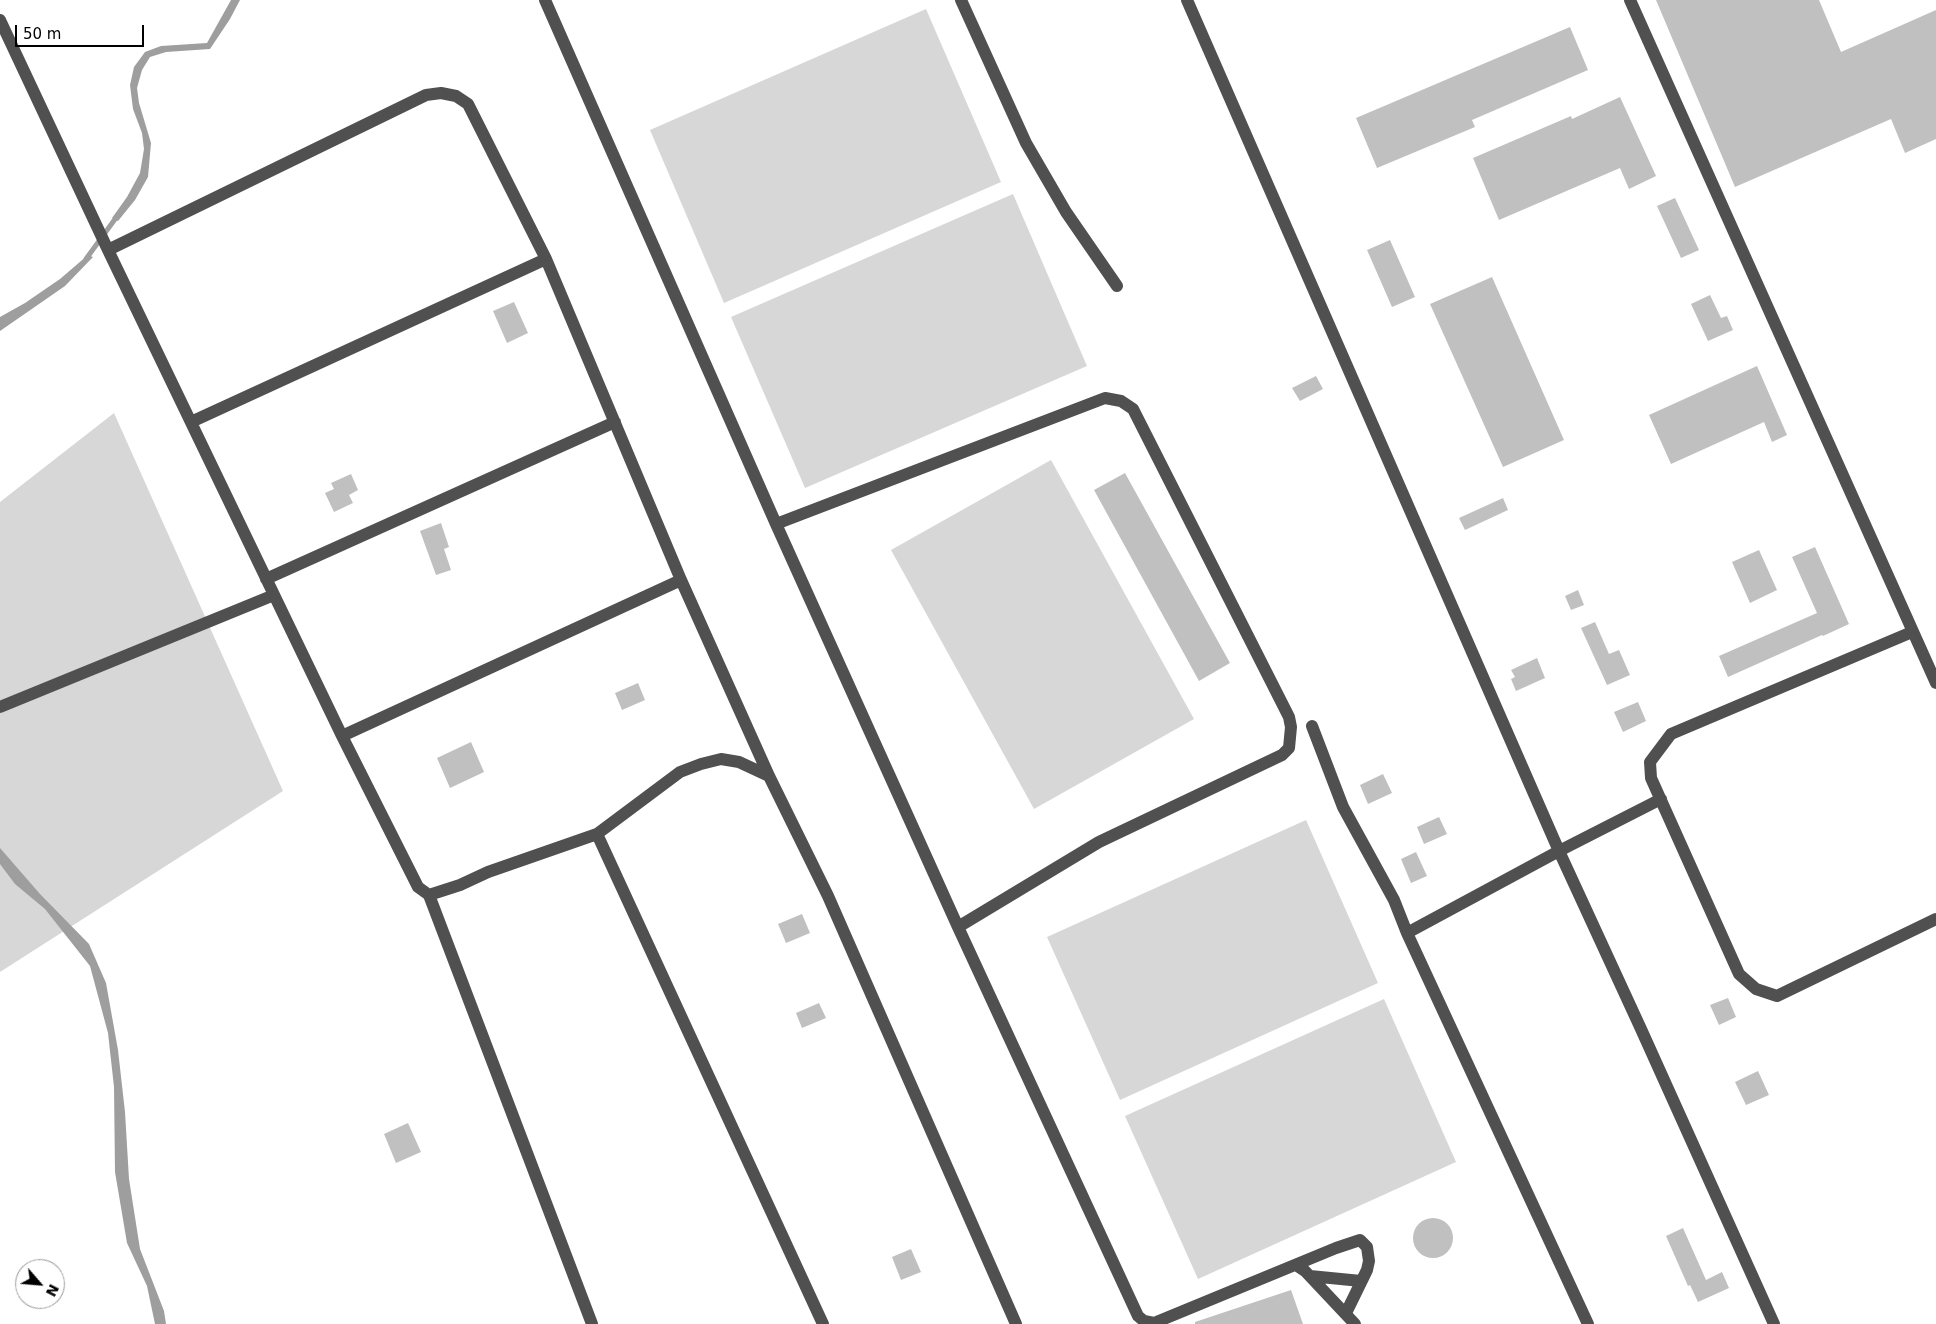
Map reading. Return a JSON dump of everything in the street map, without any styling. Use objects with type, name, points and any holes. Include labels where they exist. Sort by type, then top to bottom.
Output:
[{"type":"street","points":[[545,0],[776,524],[958,927],[1138,1316],[1144,1321],[1154,1323],[1360,1240],[1367,1247],[1368,1261],[1346,1313]]},
{"type":"street","points":[[961,0],[1026,143],[1066,212],[1117,286]]},
{"type":"street","points":[[1188,0],[1559,851],[1774,1324]]},
{"type":"street","points":[[1630,0],[1936,683]]},
{"type":"street","points":[[0,20],[98,230],[342,736],[418,887],[429,895],[592,1324]]},
{"type":"street","points":[[106,246],[426,95],[441,92],[456,96],[468,104],[546,259],[680,580],[769,776],[828,896],[1016,1324]]},
{"type":"street","points":[[191,422],[546,259]]},
{"type":"street","points":[[776,524],[1105,398],[1121,401],[1133,409],[1289,717],[1291,727],[1289,748],[1282,755],[1099,842],[958,927]]},
{"type":"street","points":[[266,579],[615,422]]},
{"type":"street","points":[[342,736],[680,580]]},
{"type":"street","points":[[0,707],[274,595]]},
{"type":"street","points":[[1912,632],[1671,734],[1650,762],[1651,778],[1739,974],[1756,989],[1777,996],[1936,919]]},
{"type":"street","points":[[1312,726],[1343,807],[1394,900],[1407,933],[1588,1324]]},
{"type":"street","points":[[429,895],[597,834],[680,772],[701,764],[721,759],[739,762],[769,776]]},
{"type":"street","points":[[1407,933],[1559,851],[1661,799]]},
{"type":"street","points":[[597,834],[823,1324]]},
{"type":"street","points":[[1296,1265],[1310,1276],[1355,1324]]},
{"type":"street","points":[[1310,1276],[1361,1281]]},
{"type":"shaded area","points":[[231,0],[240,0],[210,49],[166,52],[150,57],[142,70],[137,88],[139,103],[151,143],[148,177],[135,200],[118,221],[112,218],[127,197],[140,173],[144,149],[142,133],[133,109],[130,85],[134,67],[145,52],[161,46],[207,43]]},
{"type":"shaded area","points":[[926,9],[1001,182],[724,303],[650,130]]},
{"type":"shaded area","points":[[1013,194],[1087,366],[805,488],[731,317]]},
{"type":"shaded area","points":[[88,255],[93,257],[65,286],[0,331],[0,317],[25,303],[60,279]]},
{"type":"shaded area","points":[[114,413],[283,791],[0,972],[0,502]]},
{"type":"shaded area","points":[[1051,460],[1194,719],[1034,809],[891,550]]},
{"type":"shaded area","points":[[1306,820],[1378,983],[1120,1100],[1047,937]]},
{"type":"shaded area","points":[[0,848],[40,894],[89,944],[106,983],[118,1050],[125,1112],[129,1179],[140,1249],[164,1311],[166,1324],[155,1324],[147,1286],[127,1243],[115,1172],[114,1087],[108,1033],[90,966],[45,909],[15,884],[0,864]]},
{"type":"shaded area","points":[[1384,999],[1456,1162],[1198,1279],[1125,1116]]},
{"type":"building","points":[[1656,0],[1819,0],[1841,52],[1936,10],[1936,139],[1905,153],[1891,119],[1735,187]]},
{"type":"building","points":[[1570,27],[1588,70],[1472,120],[1475,127],[1377,168],[1356,118]]},
{"type":"building","points":[[1620,97],[1656,176],[1629,189],[1620,168],[1499,220],[1473,158],[1571,116],[1572,119]]},
{"type":"building","points":[[1675,198],[1699,250],[1681,258],[1657,206]]},
{"type":"building","points":[[1390,240],[1415,297],[1392,307],[1367,250]]},
{"type":"building","points":[[1492,277],[1564,440],[1503,467],[1430,304]]},
{"type":"building","points":[[1710,295],[1721,318],[1727,316],[1733,330],[1708,341],[1691,304]]},
{"type":"building","points":[[514,302],[528,333],[507,343],[493,311]]},
{"type":"building","points":[[1757,366],[1787,435],[1772,442],[1764,422],[1671,464],[1649,415]]},
{"type":"building","points":[[1316,376],[1323,389],[1300,401],[1292,388]]},
{"type":"building","points":[[1125,473],[1230,663],[1199,681],[1094,490]]},
{"type":"building","points":[[351,474],[358,490],[349,495],[353,503],[334,512],[325,493],[334,489],[331,483]]},
{"type":"building","points":[[1503,498],[1508,510],[1465,530],[1459,518]]},
{"type":"building","points":[[441,523],[449,547],[444,549],[451,570],[436,575],[420,531]]},
{"type":"building","points":[[1815,547],[1849,624],[1728,677],[1719,656],[1817,613],[1792,557]]},
{"type":"building","points":[[1759,550],[1777,590],[1750,603],[1732,562]]},
{"type":"building","points":[[1578,590],[1584,605],[1571,610],[1565,596]]},
{"type":"building","points":[[1595,622],[1609,654],[1619,650],[1630,675],[1607,685],[1581,628]]},
{"type":"building","points":[[1537,658],[1545,678],[1516,691],[1511,679],[1515,677],[1511,670]]},
{"type":"building","points":[[638,683],[645,700],[622,710],[615,693]]},
{"type":"building","points":[[1638,702],[1646,721],[1623,732],[1614,712]]},
{"type":"building","points":[[471,742],[484,772],[450,788],[437,758]]},
{"type":"building","points":[[1383,774],[1392,793],[1368,804],[1360,785]]},
{"type":"building","points":[[1439,817],[1447,834],[1424,844],[1417,827]]},
{"type":"building","points":[[1416,852],[1427,876],[1411,883],[1401,859]]},
{"type":"building","points":[[802,914],[810,933],[786,943],[778,924]]},
{"type":"building","points":[[1728,998],[1736,1017],[1719,1025],[1710,1005]]},
{"type":"building","points":[[819,1003],[826,1018],[802,1028],[796,1013]]},
{"type":"building","points":[[1758,1071],[1769,1095],[1746,1105],[1735,1082]]},
{"type":"building","points":[[408,1123],[421,1152],[396,1163],[384,1134]]},
{"type":"building","points":[[1437,1218],[1444,1221],[1450,1227],[1453,1238],[1452,1246],[1444,1255],[1437,1258],[1429,1258],[1422,1255],[1414,1246],[1413,1234],[1416,1227],[1425,1219]]},
{"type":"building","points":[[1683,1228],[1706,1280],[1722,1272],[1729,1288],[1698,1302],[1690,1285],[1688,1286],[1666,1236]]},
{"type":"building","points":[[911,1249],[921,1272],[901,1280],[892,1257]]},
{"type":"building","points":[[1291,1290],[1303,1324],[1195,1324],[1195,1322]]},
{"type":"waterway","points":[[86,259],[118,215]]}]
